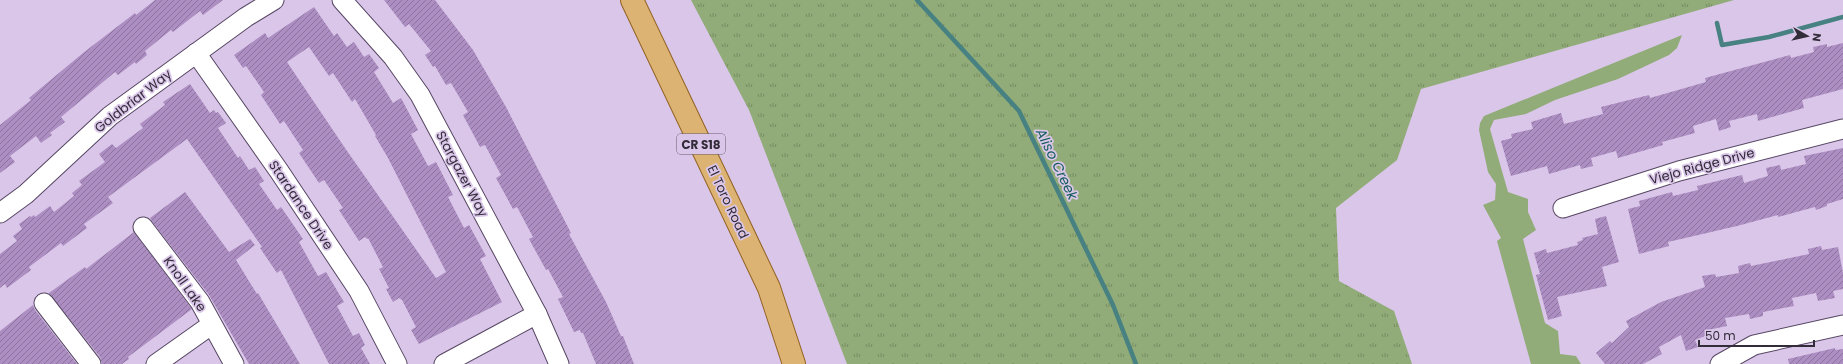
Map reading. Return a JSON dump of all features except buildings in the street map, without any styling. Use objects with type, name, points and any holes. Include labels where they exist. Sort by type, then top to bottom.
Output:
[{"type":"main road","name":"El Toro Road","points":[[632,0],[769,288],[794,364]]},
{"type":"street","name":"Goldbriar Way","points":[[0,213],[26,194],[110,116],[246,17],[274,0]]},
{"type":"street","name":"Stargazer Way","points":[[342,0],[394,57],[420,95],[537,314],[559,364]]},
{"type":"street","name":"Stardance Drive","points":[[196,53],[279,171],[358,291],[397,364]]},
{"type":"street","name":"Viejo Ridge Drive","points":[[1563,208],[1679,170],[1843,128]]},
{"type":"street","name":"Knoll Lake","points":[[144,227],[200,302],[211,325],[234,364]]},
{"type":"street","points":[[44,303],[92,364]]},
{"type":"street","points":[[444,364],[475,357],[537,314]]},
{"type":"street","points":[[156,364],[211,325]]},
{"type":"street","points":[[1720,364],[1754,345],[1843,325]]},
{"type":"green space","points":[[691,0],[1734,0],[1421,89],[1397,160],[1336,208],[1339,281],[1394,311],[1412,364],[847,364],[749,110]]},
{"type":"green space","points":[[1682,35],[1677,48],[1669,55],[1618,79],[1555,100],[1526,114],[1494,120],[1490,129],[1508,192],[1528,199],[1528,212],[1536,230],[1523,239],[1545,323],[1558,331],[1560,354],[1576,356],[1581,364],[1531,364],[1497,241],[1501,238],[1483,205],[1495,200],[1496,184],[1488,172],[1479,130],[1480,123],[1484,116]]},
{"type":"waterway","name":"Aliso Creek","points":[[917,0],[1019,111],[1113,305],[1136,364]]},
{"type":"waterway","points":[[1717,23],[1722,45],[1769,37],[1843,17]]}]
